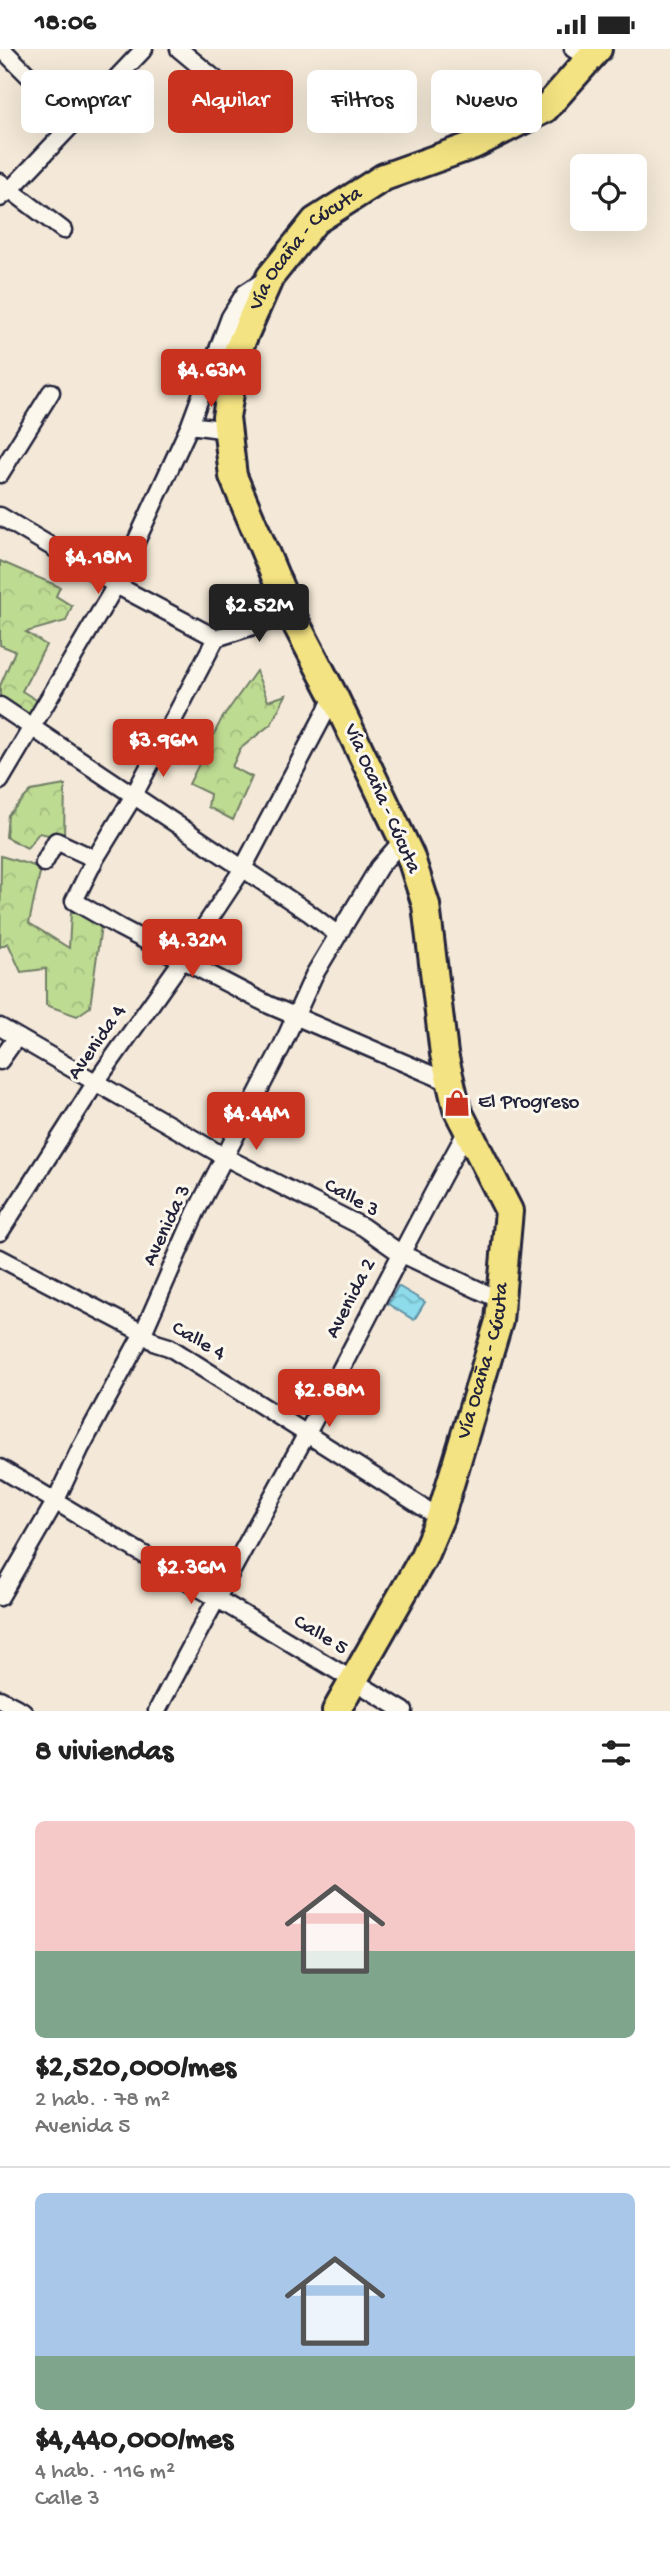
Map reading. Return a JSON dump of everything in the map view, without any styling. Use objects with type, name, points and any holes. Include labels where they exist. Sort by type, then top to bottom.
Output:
[{"type":"main road","name":"Vía Ocaña - Cúcuta","points":[[336,1711],[423,1558],[440,1518],[499,1321],[509,1211],[457,1109],[444,1054],[426,905],[410,855],[334,696],[291,614],[233,476],[226,417],[237,352],[270,277],[315,221],[384,177],[474,145],[545,109],[588,52]]},
{"type":"street","points":[[2,49],[23,70]]},
{"type":"street","points":[[124,70],[144,49]]},
{"type":"street","points":[[179,49],[204,70]]},
{"type":"street","points":[[63,133],[3,190],[63,230]]},
{"type":"street","points":[[0,781],[116,585],[190,425],[230,317],[245,293],[270,277]]},
{"type":"street","points":[[0,474],[51,391]]},
{"type":"street","points":[[190,425],[228,430]]},
{"type":"street","points":[[0,516],[116,585],[216,638]]},
{"type":"street","points":[[291,614],[216,638],[134,797],[95,859],[74,901],[118,927],[269,1005],[451,1083]]},
{"type":"street","name":"Avenida 4","points":[[0,1232],[96,1083],[183,960],[242,870],[334,696]]},
{"type":"street","points":[[0,706],[338,935]]},
{"type":"street","points":[[44,863],[56,841],[95,859]]},
{"type":"street","name":"Avenida 3","points":[[0,1597],[55,1502],[80,1449],[143,1333],[196,1212],[314,975],[379,867],[402,841]]},
{"type":"street","name":"Calle 3","points":[[0,1027],[225,1157],[363,1227],[400,1253],[500,1300]]},
{"type":"street","points":[[0,1061],[17,1037]]},
{"type":"street","name":"Avenida 2","points":[[157,1711],[214,1599],[306,1433],[467,1129]]},
{"type":"street","name":"Calle 4","points":[[0,1258],[178,1353],[440,1518]]},
{"type":"street","name":"Calle 5","points":[[0,1468],[404,1711]]},
{"type":"street","points":[[0,1699],[23,1711]]},
{"type":"green space","points":[[0,561],[60,587],[56,596],[72,606],[66,621],[26,632],[46,645],[22,691],[41,703],[31,718],[0,697],[0,686],[15,651],[0,645]]},
{"type":"green space","points":[[256,671],[268,701],[286,695],[271,724],[240,749],[232,767],[252,777],[233,820],[208,807],[210,794],[189,784],[221,720]]},
{"type":"green space","points":[[65,785],[64,838],[39,833],[27,848],[6,837],[8,815],[31,791]]},
{"type":"green space","points":[[1,856],[41,868],[29,923],[69,948],[71,912],[102,918],[90,1007],[77,1016],[46,1005],[46,969],[21,972],[8,943],[0,947]]},
{"type":"water","points":[[398,1286],[425,1302],[414,1320],[388,1304]]},
{"type":"place","name":"El Progreso","points":[[457,1103]]}]
